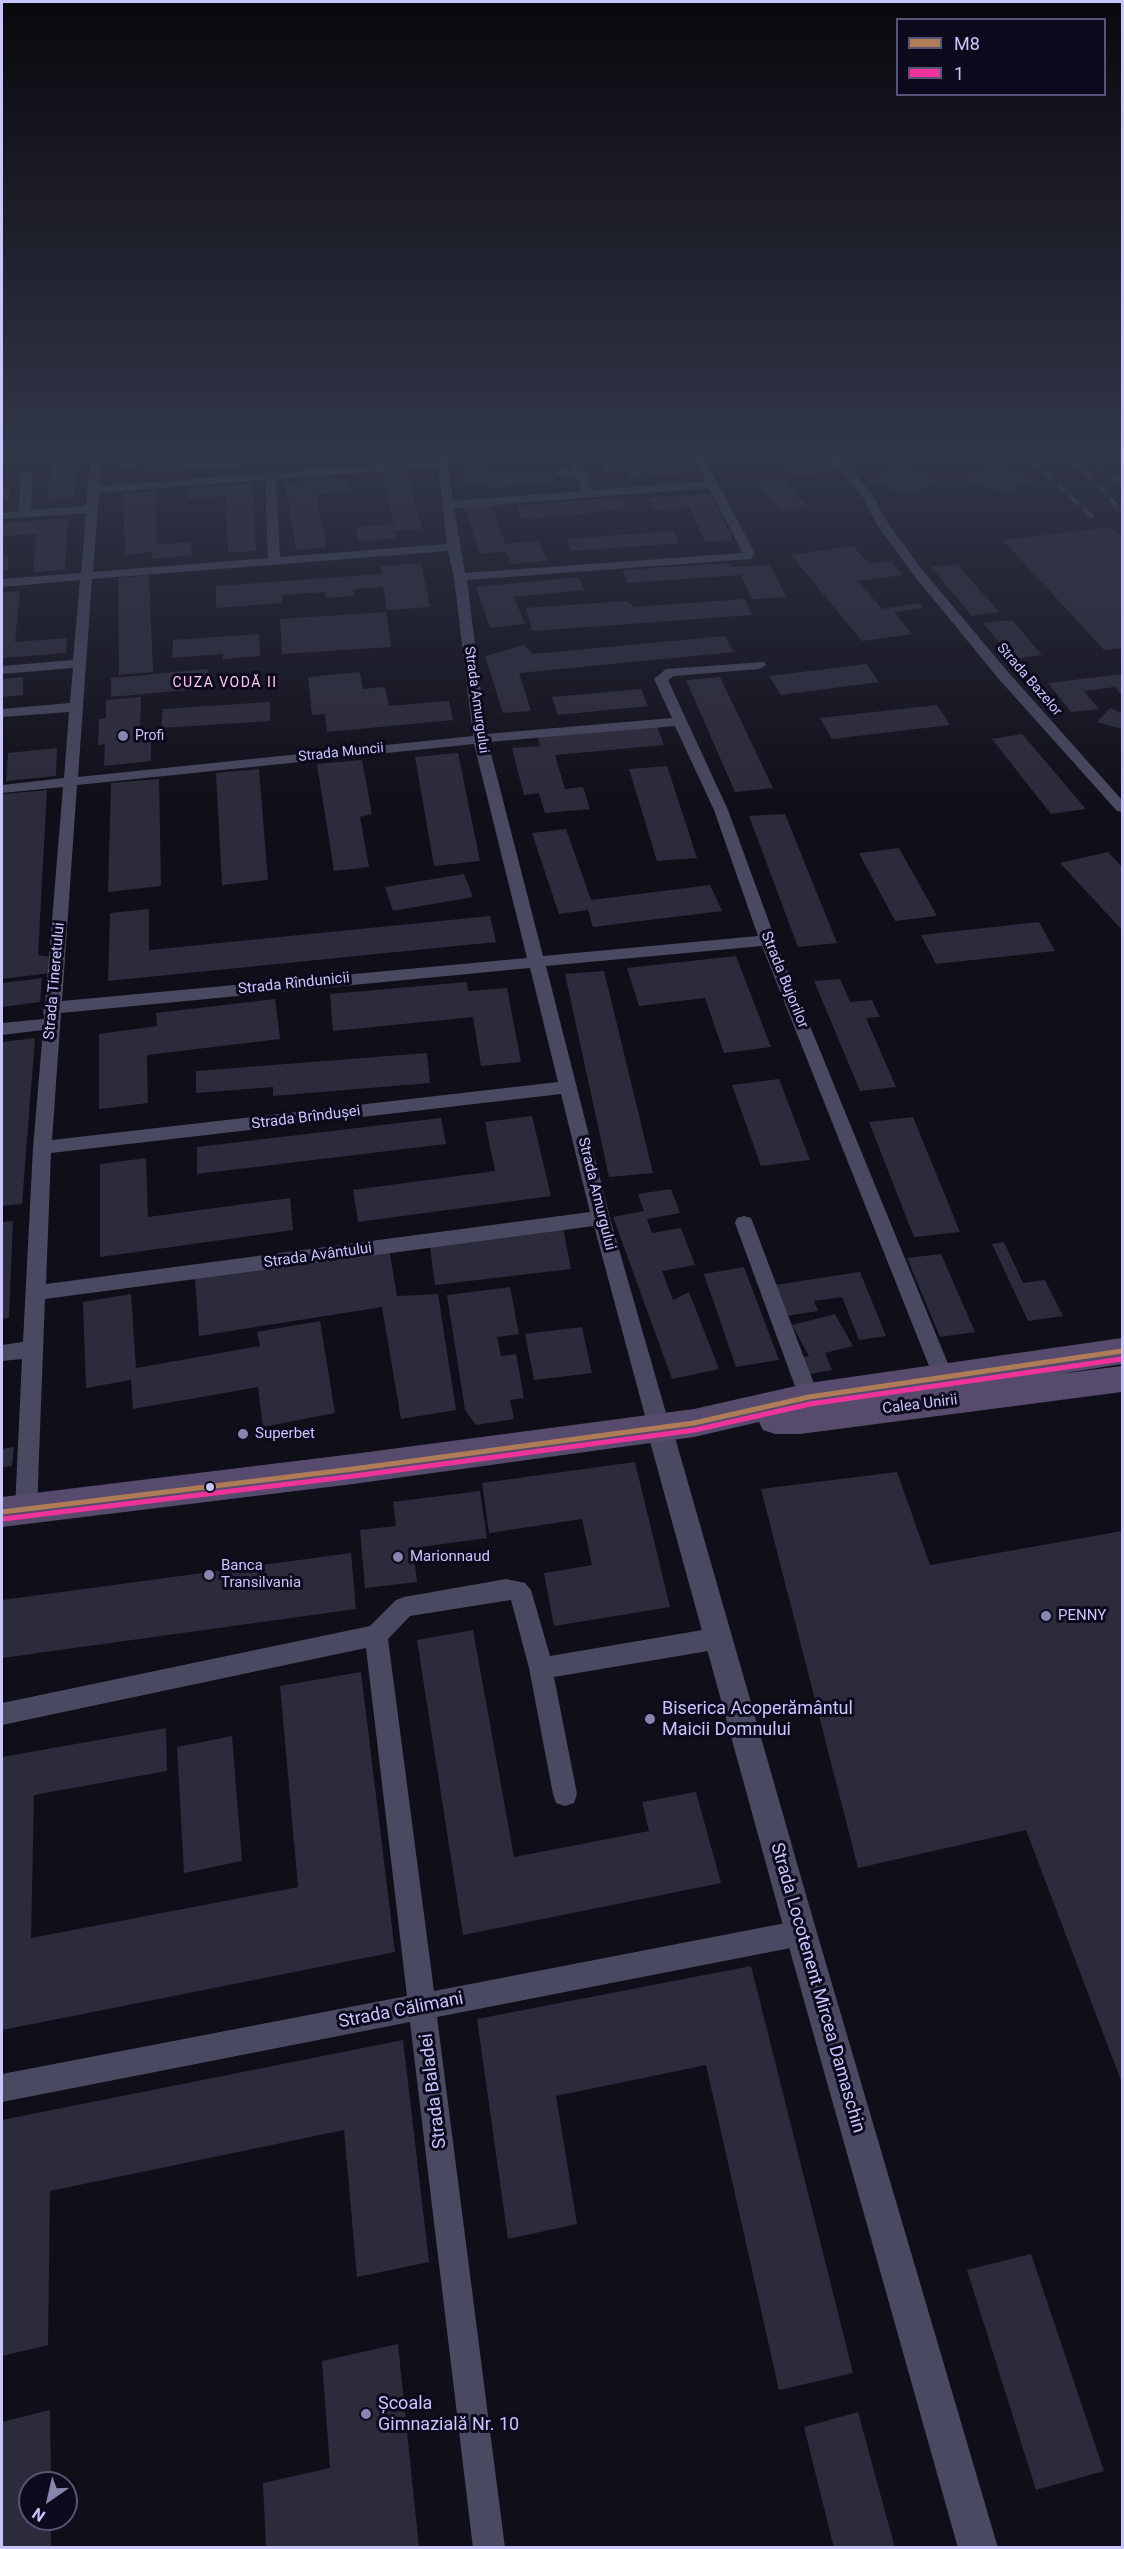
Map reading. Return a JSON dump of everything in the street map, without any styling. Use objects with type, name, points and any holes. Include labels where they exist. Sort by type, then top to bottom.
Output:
[{"type":"main road","name":"Calea Unirii","points":[[717,1420],[809,1397],[1122,1351]]},
{"type":"main road","name":"Calea Unirii","points":[[14,1510],[353,1469],[717,1420],[800,1420],[1122,1379]]},
{"type":"street","name":"Strada Tineretului","points":[[14,1510],[34,1349],[42,1148],[51,1016],[75,707],[88,573]]},
{"type":"street","points":[[2,583],[126,573]]},
{"type":"street","name":"Strada Amurgului","points":[[459,573],[480,738],[601,1218],[659,1427]]},
{"type":"street","points":[[460,577],[515,573]]},
{"type":"street","name":"Strada Bazelor","points":[[918,573],[1003,675],[1122,808]]},
{"type":"street","points":[[2,670],[79,664]]},
{"type":"street","name":"Strada Bujorilor","points":[[759,665],[667,674],[661,679],[721,810],[767,940],[943,1376]]},
{"type":"street","points":[[2,713],[75,707]]},
{"type":"street","name":"Strada Muncii","points":[[2,789],[480,738],[681,721]]},
{"type":"street","points":[[536,961],[767,940]]},
{"type":"street","name":"Strada Rîndunicii","points":[[2,1029],[51,1016],[536,961]]},
{"type":"street","name":"Strada Brîndușei","points":[[42,1148],[569,1087]]},
{"type":"street","name":"Strada Avântului","points":[[36,1293],[601,1218]]},
{"type":"street","points":[[744,1224],[809,1397]]},
{"type":"street","points":[[2,1353],[34,1349]]},
{"type":"street","name":"Strada Locotenent Mircea Damaschin","points":[[659,1427],[801,1933],[978,2547]]},
{"type":"street","points":[[2,1714],[376,1635],[404,1607],[506,1589],[517,1590],[523,1597],[541,1668],[564,1794]]},
{"type":"street","name":"Strada Baladei","points":[[376,1635],[424,2007],[489,2547]]},
{"type":"street","points":[[541,1668],[720,1638]]},
{"type":"street","name":"Strada Călimani","points":[[2,2088],[801,1933]]},
{"type":"building","points":[[423,573],[430,607],[387,610],[383,587],[353,589],[354,596],[326,598],[325,592],[282,595],[282,603],[216,608],[216,586]]},
{"type":"building","points":[[624,573],[774,573],[786,597],[752,599],[741,575],[627,583]]},
{"type":"building","points":[[806,573],[901,573],[903,575],[858,581],[882,609],[919,603],[923,608],[894,612],[912,634],[862,641]]},
{"type":"building","points":[[936,573],[965,573],[999,612],[972,616]]},
{"type":"building","points":[[1033,573],[1122,573],[1122,648],[1104,650]]},
{"type":"building","points":[[149,575],[153,672],[119,675],[118,578]]},
{"type":"building","points":[[579,577],[584,590],[514,597],[525,624],[490,628],[476,587]]},
{"type":"building","points":[[20,591],[15,642],[67,638],[66,653],[2,658],[2,592]]},
{"type":"building","points":[[745,599],[752,615],[532,631],[526,608],[627,601],[634,607]]},
{"type":"building","points":[[386,612],[391,647],[282,654],[280,619]]},
{"type":"building","points":[[1012,620],[1042,655],[1013,659],[983,623]]},
{"type":"building","points":[[259,634],[260,656],[223,659],[223,654],[172,658],[173,640]]},
{"type":"building","points":[[725,636],[734,652],[519,673],[531,711],[503,713],[485,656],[524,645],[533,654]]},
{"type":"building","points":[[866,664],[879,682],[781,695],[769,676]]},
{"type":"building","points":[[208,669],[209,688],[111,697],[111,678]]},
{"type":"building","points":[[360,672],[363,689],[385,687],[389,706],[449,701],[453,720],[327,732],[325,714],[312,715],[308,677]]},
{"type":"building","points":[[1122,674],[1122,696],[1115,687],[1084,691],[1099,709],[1071,712],[1048,683]]},
{"type":"building","points":[[23,677],[23,695],[2,697],[2,679]]},
{"type":"building","points":[[720,677],[773,788],[735,792],[686,680]]},
{"type":"building","points":[[641,689],[648,706],[558,715],[552,697]]},
{"type":"building","points":[[141,697],[140,734],[151,733],[151,761],[104,766],[105,744],[98,745],[99,719],[106,718],[106,700]]},
{"type":"building","points":[[270,702],[270,721],[161,728],[163,709]]},
{"type":"building","points":[[937,705],[950,725],[832,739],[820,718]]},
{"type":"building","points":[[1110,708],[1122,713],[1122,729],[1097,722]]},
{"type":"building","points":[[656,724],[664,745],[555,755],[565,789],[583,787],[590,809],[545,813],[539,793],[524,795],[512,748],[540,746],[537,734]]},
{"type":"building","points":[[1022,734],[1086,809],[1051,814],[992,739]]},
{"type":"building","points":[[57,748],[56,776],[6,781],[8,753]]},
{"type":"building","points":[[458,753],[480,861],[434,866],[415,757]]},
{"type":"building","points":[[362,760],[372,814],[360,817],[369,867],[334,871],[317,764]]},
{"type":"building","points":[[667,766],[697,858],[657,861],[629,769]]},
{"type":"building","points":[[259,769],[268,880],[222,885],[216,773]]},
{"type":"building","points":[[159,779],[161,886],[108,892],[111,783]]},
{"type":"building","points":[[47,790],[38,955],[51,957],[50,973],[2,979],[3,794]]},
{"type":"building","points":[[785,814],[837,943],[798,947],[749,816]]},
{"type":"building","points":[[566,829],[591,900],[710,885],[722,911],[593,927],[588,910],[559,914],[532,833]]},
{"type":"building","points":[[899,848],[937,916],[895,921],[859,853]]},
{"type":"building","points":[[1108,852],[1122,867],[1122,930],[1060,863]]},
{"type":"building","points":[[464,874],[473,897],[393,911],[385,887]]},
{"type":"building","points":[[149,909],[149,950],[490,916],[496,942],[108,981],[110,913]]},
{"type":"building","points":[[1039,922],[1055,951],[936,964],[921,935]]},
{"type":"building","points":[[736,956],[771,1047],[724,1053],[705,998],[639,1006],[627,968]]},
{"type":"building","points":[[604,971],[653,1173],[609,1177],[565,974]]},
{"type":"building","points":[[42,978],[40,1002],[2,1007],[2,983]]},
{"type":"building","points":[[840,979],[850,1002],[872,1000],[880,1017],[866,1018],[896,1087],[860,1091],[814,981]]},
{"type":"building","points":[[467,982],[468,991],[507,988],[521,1062],[481,1066],[473,1017],[333,1031],[330,994]]},
{"type":"building","points":[[275,999],[280,1039],[147,1055],[148,1103],[99,1109],[99,1034],[157,1026],[156,1013]]},
{"type":"building","points":[[35,1038],[22,1204],[2,1206],[2,1042]]},
{"type":"building","points":[[427,1053],[430,1083],[273,1096],[273,1087],[196,1093],[196,1071]]},
{"type":"building","points":[[779,1079],[810,1160],[761,1166],[732,1085]]},
{"type":"building","points":[[532,1116],[551,1196],[358,1222],[353,1190],[495,1171],[485,1122]]},
{"type":"building","points":[[913,1117],[960,1232],[914,1237],[869,1122]]},
{"type":"building","points":[[441,1118],[446,1144],[197,1174],[197,1147]]},
{"type":"building","points":[[146,1158],[148,1217],[290,1198],[293,1230],[100,1257],[100,1164]]},
{"type":"building","points":[[671,1189],[680,1213],[647,1219],[652,1233],[681,1228],[695,1265],[662,1271],[673,1300],[689,1292],[719,1369],[672,1379],[613,1217],[644,1211],[638,1194]]},
{"type":"building","points":[[13,1221],[9,1318],[2,1319],[2,1222]]},
{"type":"building","points":[[563,1228],[571,1269],[435,1285],[430,1246]]},
{"type":"building","points":[[1004,1242],[1023,1283],[1045,1280],[1063,1316],[1028,1321],[992,1244]]},
{"type":"building","points":[[389,1249],[397,1296],[438,1294],[456,1410],[401,1419],[382,1307],[199,1336],[195,1278]]},
{"type":"building","points":[[941,1254],[975,1332],[940,1337],[907,1258]]},
{"type":"building","points":[[744,1267],[779,1360],[736,1367],[704,1274]]},
{"type":"building","points":[[860,1272],[886,1336],[859,1340],[842,1297],[814,1301],[818,1311],[786,1316],[774,1285]]},
{"type":"building","points":[[510,1287],[519,1334],[497,1337],[501,1356],[516,1354],[524,1398],[510,1400],[514,1419],[476,1425],[465,1410],[447,1295]]},
{"type":"building","points":[[131,1294],[136,1368],[260,1346],[257,1332],[320,1321],[335,1413],[263,1427],[258,1387],[133,1409],[131,1380],[86,1388],[83,1302]]},
{"type":"building","points":[[835,1314],[853,1346],[825,1353],[832,1370],[810,1374],[803,1357],[809,1356],[792,1325]]},
{"type":"building","points":[[582,1327],[592,1373],[534,1380],[525,1334]]},
{"type":"building","points":[[14,1447],[12,1466],[2,1467],[2,1449]]},
{"type":"building","points":[[635,1462],[670,1607],[554,1626],[544,1573],[592,1565],[582,1519],[489,1533],[482,1483]]},
{"type":"building","points":[[897,1472],[930,1565],[1122,1531],[1122,2083],[1026,1830],[858,1868],[761,1489]]},
{"type":"building","points":[[480,1491],[487,1538],[413,1548],[417,1582],[365,1588],[360,1530],[396,1526],[393,1502]]},
{"type":"building","points":[[351,1553],[356,1609],[2,1658],[2,1600]]},
{"type":"building","points":[[473,1630],[514,1857],[649,1831],[642,1802],[696,1792],[721,1883],[463,1935],[417,1640]]},
{"type":"building","points":[[361,1672],[395,1952],[2,2030],[2,1757],[166,1728],[167,1771],[34,1795],[31,1938],[298,1887],[280,1686]]},
{"type":"building","points":[[232,1736],[242,1861],[184,1873],[177,1747]]},
{"type":"building","points":[[751,1966],[853,2373],[779,2390],[706,2065],[556,2096],[577,2224],[508,2239],[477,2019]]},
{"type":"building","points":[[403,2040],[429,2262],[357,2277],[344,2130],[50,2191],[48,2345],[2,2356],[2,2120]]},
{"type":"building","points":[[1031,2254],[1104,2471],[1036,2490],[967,2270]]},
{"type":"building","name":"Școala Gimnazială Nr. 10","points":[[398,2344],[419,2548],[266,2548],[263,2483],[330,2468],[322,2361]]},
{"type":"building","points":[[50,2410],[51,2471],[18,2471],[18,2531],[51,2531],[51,2548],[2,2548],[2,2422]]},
{"type":"building","points":[[858,2412],[895,2548],[834,2548],[804,2427]]},
{"type":"transit line","name":"M8","points":[[2,1512],[353,1469],[694,1423],[809,1397],[1122,1351]]},
{"type":"transit line","name":"1","points":[[3,1519],[354,1476],[695,1430],[810,1404],[1122,1359]]},
{"type":"place","name":"Profi","points":[[123,736]]},
{"type":"place","name":"Superbet","points":[[243,1434]]},
{"type":"place","name":"Marionnaud","points":[[398,1557]]},
{"type":"place","name":"Banca Transilvania","points":[[209,1575]]},
{"type":"place","name":"PENNY","points":[[1046,1616]]},
{"type":"place","name":"Biserica Acoperământul Maicii Domnului","points":[[650,1719]]},
{"type":"place","name":"Școala Gimnazială Nr. 10","points":[[366,2414]]},
{"type":"district","name":"CUZA VODĂ II","points":[[225,683]]}]
